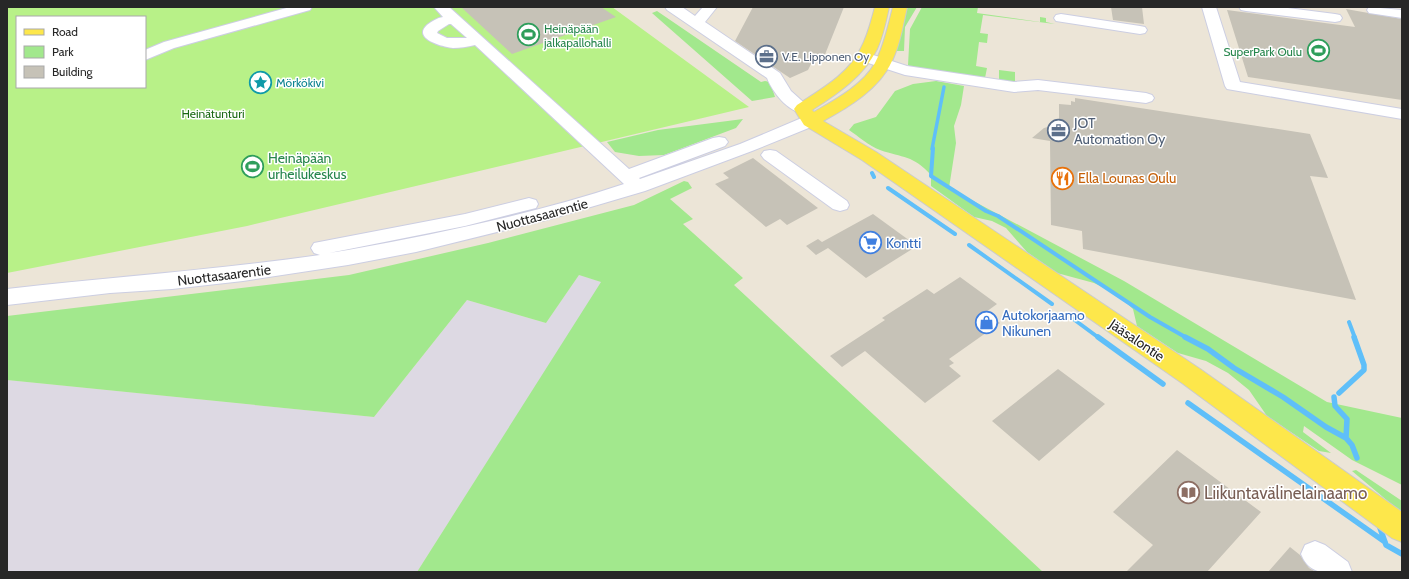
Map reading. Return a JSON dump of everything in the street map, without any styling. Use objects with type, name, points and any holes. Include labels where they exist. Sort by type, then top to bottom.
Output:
[{"type":"main road","name":"Nuottasaarentie","points":[[811,115],[864,57],[870,47],[882,7]]},
{"type":"main road","name":"Nuottasaarentie","points":[[811,115],[847,100],[874,76],[883,64],[900,7]]},
{"type":"main road","name":"Jääsalontie","points":[[811,115],[839,128],[869,156],[1191,376],[1402,529]]},
{"type":"street","points":[[146,55],[169,45],[305,7]]},
{"type":"street","points":[[441,7],[573,126],[632,182]]},
{"type":"street","points":[[672,7],[698,23],[774,76],[778,86],[793,102],[811,115]]},
{"type":"street","points":[[698,23],[710,7]]},
{"type":"street","points":[[1209,7],[1234,86],[1402,114]]},
{"type":"street","points":[[1246,7],[1335,18]]},
{"type":"street","points":[[1374,10],[1402,14]]},
{"type":"street","points":[[1061,16],[1140,30]]},
{"type":"street","points":[[456,20],[451,19],[440,22],[430,30],[430,35],[435,39],[455,44],[464,44],[478,40]]},
{"type":"street","points":[[864,57],[905,70],[1014,87],[1044,86],[1146,98]]},
{"type":"street","name":"Nuottasaarentie","points":[[7,297],[112,285],[217,276],[281,268],[381,252],[471,234],[583,204],[632,182],[678,174],[811,115]]},
{"type":"street","points":[[770,155],[840,205]]},
{"type":"street","points":[[1315,554],[1338,572]]},
{"type":"shaded area","points":[[579,275],[602,282],[417,572],[7,572],[7,380],[374,417],[467,300],[546,323]]},
{"type":"green space","name":"Heinäpään urheilukeskus","points":[[7,7],[612,7],[749,107],[247,226],[7,273]]},
{"type":"green space","points":[[907,7],[917,7],[905,27],[904,51],[895,51]]},
{"type":"green space","points":[[922,7],[978,7],[977,13],[1040,22],[1040,17],[1046,18],[1046,22],[1055,24],[983,15],[980,33],[988,34],[987,43],[979,42],[976,66],[987,68],[985,78],[910,67],[908,65],[910,29]]},
{"type":"green space","points":[[657,11],[761,82],[770,82],[775,97],[752,101],[652,13]]},
{"type":"green space","points":[[999,70],[1015,72],[1015,84],[999,81]]},
{"type":"green space","points":[[936,81],[964,86],[961,105],[954,126],[956,143],[949,188],[1124,281],[1327,402],[1402,418],[1402,485],[1352,460],[1304,426],[1303,432],[1331,453],[1319,451],[1267,416],[1249,390],[1228,373],[1206,361],[1178,353],[1137,326],[1133,309],[1117,294],[1094,283],[1057,273],[1027,252],[1006,228],[992,221],[974,217],[931,186],[931,175],[919,164],[913,160],[876,148],[849,130],[854,124],[876,117],[895,91],[913,84]]},
{"type":"green space","points":[[743,119],[736,128],[664,155],[639,156],[615,152],[607,142],[658,130]]},
{"type":"green space","points":[[684,181],[688,182],[692,188],[670,199],[693,219],[683,224],[743,278],[734,285],[1043,572],[417,572],[601,282],[579,275],[546,323],[467,300],[374,417],[7,380],[7,316],[349,275],[488,243],[634,205]]},
{"type":"green space","points":[[1356,470],[1402,501],[1402,513],[1352,471]]},
{"type":"building","name":"Heinäpään jalkapallohalli","points":[[461,7],[601,7],[616,17],[512,54]]},
{"type":"building","points":[[753,7],[844,7],[822,62],[813,60],[808,70],[790,78],[735,41]]},
{"type":"building","points":[[1111,7],[1142,7],[1144,24],[1113,20]]},
{"type":"building","name":"SuperPark Oulu","points":[[1346,9],[1402,19],[1402,100],[1248,77],[1227,10],[1355,27]]},
{"type":"building","points":[[1075,98],[1310,134],[1328,178],[1310,176],[1356,300],[1083,249],[1082,231],[1051,225],[1050,141],[1032,138],[1044,128],[1059,124],[1059,104],[1071,105],[1071,101],[1075,102]]},
{"type":"building","points":[[753,158],[818,208],[787,225],[780,219],[766,227],[715,184],[729,178],[723,173]]},
{"type":"building","points":[[873,214],[917,246],[866,278],[828,248],[816,255],[806,246],[818,239],[822,242]]},
{"type":"building","points":[[960,277],[997,304],[986,312],[1000,323],[949,359],[954,363],[949,366],[961,376],[925,403],[865,351],[842,367],[830,356],[885,320],[882,318],[927,289],[934,294]]},
{"type":"building","points":[[1058,369],[1105,404],[1039,461],[992,421]]},
{"type":"building","points":[[1177,450],[1261,512],[1207,572],[1126,572],[1153,545],[1113,512]]},
{"type":"building","points":[[1290,547],[1300,555],[1309,568],[1316,572],[1268,572]]},
{"type":"waterway","points":[[932,149],[944,87]]},
{"type":"waterway","points":[[933,148],[931,176],[986,211],[998,216],[1150,317],[1187,338]]},
{"type":"waterway","points":[[872,173],[874,177]]},
{"type":"waterway","points":[[888,188],[955,234]]},
{"type":"waterway","points":[[969,245],[1052,304]]},
{"type":"waterway","points":[[1072,318],[1099,338]]},
{"type":"waterway","points":[[1349,322],[1355,338]]},
{"type":"waterway","points":[[1098,337],[1163,384]]},
{"type":"waterway","points":[[1185,337],[1208,349],[1234,368],[1283,397],[1326,427],[1346,438]]},
{"type":"waterway","points":[[1339,393],[1364,370],[1364,365],[1354,337]]},
{"type":"waterway","points":[[1334,397],[1335,406],[1347,419],[1346,438]]},
{"type":"waterway","points":[[1188,403],[1385,542]]},
{"type":"waterway","points":[[1346,438],[1352,445],[1357,458]]},
{"type":"waterway","points":[[1379,525],[1385,542]]},
{"type":"waterway","points":[[1385,542],[1386,545],[1402,554]]},
{"type":"place","name":"Heinäpään jalkapallohalli","points":[[528,35]]},
{"type":"place","name":"SuperPark Oulu","points":[[1318,51]]},
{"type":"place","name":"V.E. Lipponen Oy","points":[[766,56]]},
{"type":"place","name":"Mörkökivi","points":[[261,82]]},
{"type":"place","name":"JOT Automation Oy","points":[[1059,131]]},
{"type":"place","name":"Heinäpään urheilukeskus","points":[[253,166]]},
{"type":"place","name":"Ella Lounas Oulu","points":[[1062,178]]},
{"type":"place","name":"Kontti","points":[[871,243]]},
{"type":"place","name":"Autokorjaamo Nikunen","points":[[987,323]]},
{"type":"place","name":"Liikuntavälinelainaamo","points":[[1189,493]]},
{"type":"park label","name":"Heinätunturi","points":[[213,113]]}]
